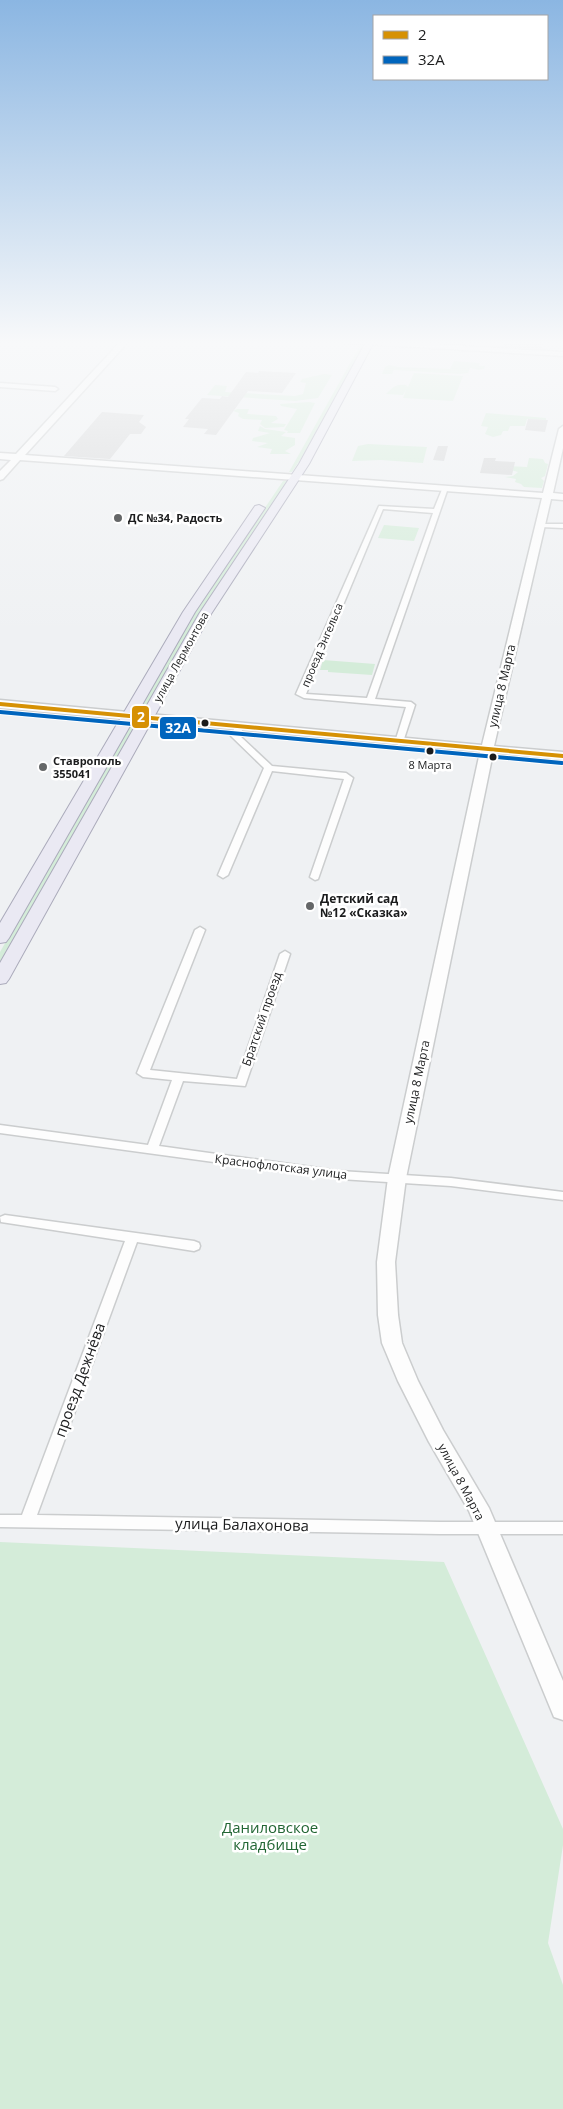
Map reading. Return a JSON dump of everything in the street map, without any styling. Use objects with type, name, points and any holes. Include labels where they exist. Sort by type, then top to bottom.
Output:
[{"type":"main road","name":"улица Лермонтова","points":[[0,979],[205,614],[308,457],[318,438]]},
{"type":"main road","name":"улица Лермонтова","points":[[0,938],[189,612],[284,472]]},
{"type":"street","points":[[0,477],[36,438]]},
{"type":"street","name":"улица 8 Марта","points":[[562,438],[553,494],[541,524],[487,749],[397,1178],[386,1262],[388,1315],[392,1343],[408,1381],[436,1436],[478,1508],[563,1709]]},
{"type":"street","points":[[0,456],[284,472],[295,477],[553,494]]},
{"type":"street","points":[[399,742],[411,705],[370,701],[445,488]]},
{"type":"street","name":"проезд Энгельса","points":[[370,701],[304,696],[300,694],[381,507],[436,511]]},
{"type":"street","points":[[541,524],[563,526]]},
{"type":"street","points":[[0,704],[128,718],[563,756]]},
{"type":"street","points":[[239,727],[235,736],[269,768],[346,776],[349,778],[315,877]]},
{"type":"street","points":[[223,875],[269,768]]},
{"type":"street","name":"Братский проезд","points":[[200,930],[142,1073],[241,1083],[285,954]]},
{"type":"street","points":[[152,1150],[178,1077]]},
{"type":"street","name":"Краснофлотская улица","points":[[0,1129],[340,1174],[451,1182],[563,1196]]},
{"type":"street","points":[[5,1219],[194,1246]]},
{"type":"street","name":"проезд Дежнёва","points":[[27,1522],[132,1238]]},
{"type":"street","name":"улица Балахонова","points":[[0,1521],[563,1528]]},
{"type":"green space","points":[[253,438],[295,438],[295,445],[285,451],[291,454],[270,454],[272,449],[257,447],[268,443],[252,441]]},
{"type":"green space","points":[[308,438],[312,438],[292,472],[289,472]]},
{"type":"green space","points":[[368,444],[427,447],[423,463],[381,460],[352,461],[358,446]]},
{"type":"green space","points":[[529,458],[543,459],[548,464],[545,476],[541,478],[544,481],[542,488],[524,487],[515,482],[516,479],[505,477],[513,476],[518,472],[507,469],[508,466],[527,467]]},
{"type":"green space","points":[[283,481],[287,481],[200,613],[142,714],[137,713],[194,613]]},
{"type":"green space","points":[[384,525],[419,528],[414,541],[378,538]]},
{"type":"green space","points":[[323,660],[375,664],[372,675],[328,672],[328,670],[320,670]]},
{"type":"green space","points":[[132,723],[137,724],[0,965],[0,952]]},
{"type":"green space","name":"Даниловское кладбище","points":[[0,1542],[444,1562],[563,1829],[563,1845],[548,1943],[563,1985],[563,2109],[0,2109]]},
{"type":"building","points":[[79,438],[126,438],[110,459],[64,456]]},
{"type":"building","points":[[438,446],[448,446],[444,461],[433,460]]},
{"type":"building","points":[[484,458],[496,458],[495,461],[515,462],[512,475],[480,473]]},
{"type":"transit line","name":"2","points":[[0,704],[563,756]]},
{"type":"transit line","name":"32A","points":[[0,712],[562,763]]},
{"type":"place","name":"ДС №34, Радость","points":[[118,518]]},
{"type":"place","name":"8 Марта","points":[[430,751]]},
{"type":"place","name":"Ставрополь 355041","points":[[43,767]]},
{"type":"place","name":"Детский сад №12 «Сказка»","points":[[310,906]]}]
